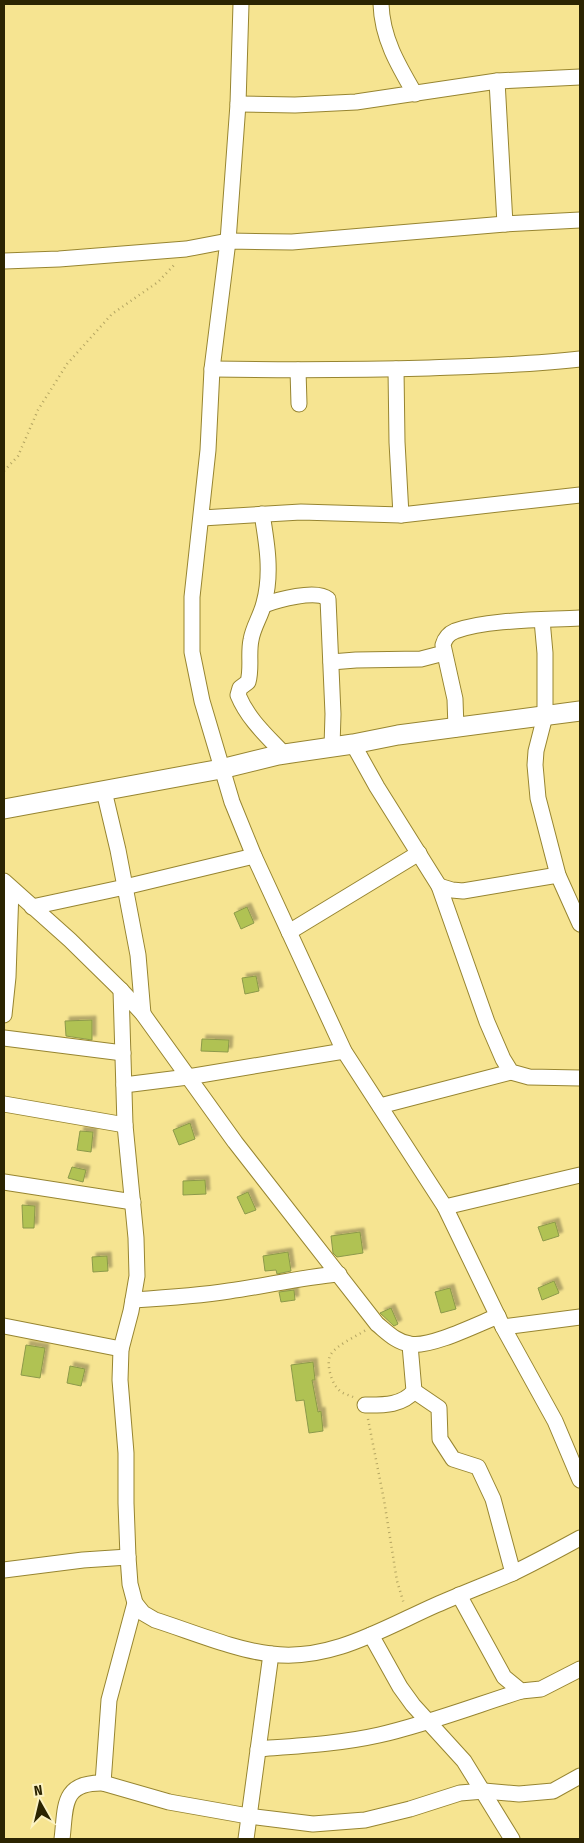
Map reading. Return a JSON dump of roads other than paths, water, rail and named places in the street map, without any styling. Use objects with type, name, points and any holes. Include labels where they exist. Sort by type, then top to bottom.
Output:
[{"type":"street","points":[[241,4],[238,104],[228,241],[212,369],[208,450],[192,597],[192,652],[202,701],[232,802],[254,856],[344,1051],[445,1207],[501,1322],[555,1421],[580,1480]]},
{"type":"street","points":[[381,4],[384,32],[415,94]]},
{"type":"street","points":[[238,104],[295,105],[356,102],[497,81],[580,77]]},
{"type":"street","points":[[497,81],[506,224]]},
{"type":"street","points":[[4,261],[59,259],[186,249],[228,241],[292,242],[506,224],[580,220]]},
{"type":"street","points":[[212,369],[396,369],[540,364],[580,359]]},
{"type":"street","points":[[396,369],[401,515]]},
{"type":"street","points":[[298,370],[299,404]]},
{"type":"street","points":[[202,518],[301,512],[401,515],[580,496]]},
{"type":"street","points":[[262,514],[269,564],[268,585],[264,605],[251,638],[248,682],[240,688],[238,695],[242,705],[256,725],[284,754]]},
{"type":"street","points":[[264,605],[280,599],[303,596],[325,596],[329,603],[334,714],[332,747]]},
{"type":"street","points":[[456,729],[455,699],[442,645],[444,638],[454,631],[482,625],[580,618]]},
{"type":"street","points":[[542,620],[545,653],[545,716],[536,751],[536,775],[542,815],[558,875],[580,924]]},
{"type":"street","points":[[331,662],[421,659],[444,654]]},
{"type":"street","points":[[4,809],[104,791],[284,754],[398,735],[456,729],[580,711]]},
{"type":"street","points":[[353,744],[439,886],[487,1022],[502,1059],[511,1072]]},
{"type":"street","points":[[104,791],[138,955],[143,1014]]},
{"type":"street","points":[[289,932],[418,853]]},
{"type":"street","points":[[32,907],[254,856]]},
{"type":"street","points":[[439,886],[463,891],[558,875]]},
{"type":"street","points":[[7,885],[70,940],[143,1014],[235,1142],[377,1324],[395,1339],[410,1345],[428,1342],[501,1322],[580,1317]]},
{"type":"street","points":[[4,1015],[8,977],[7,885]]},
{"type":"street","points":[[121,990],[126,1124],[136,1238],[137,1276],[121,1349],[120,1380],[126,1453],[128,1557],[130,1584],[135,1604],[143,1613],[155,1620],[236,1646],[271,1654],[299,1655],[327,1651],[371,1635],[513,1573],[580,1538]]},
{"type":"street","points":[[4,1038],[124,1053]]},
{"type":"street","points":[[124,1085],[188,1077],[344,1051]]},
{"type":"street","points":[[380,1106],[511,1072],[529,1077],[580,1078]]},
{"type":"street","points":[[4,1104],[126,1124]]},
{"type":"street","points":[[445,1207],[580,1175]]},
{"type":"street","points":[[4,1182],[133,1202]]},
{"type":"street","points":[[133,1300],[173,1298],[221,1292],[307,1277],[339,1274]]},
{"type":"street","points":[[4,1326],[121,1349]]},
{"type":"street","points":[[364,1406],[396,1403],[408,1399],[414,1392],[410,1345]]},
{"type":"street","points":[[414,1392],[440,1408],[440,1439],[453,1459],[478,1467],[493,1499],[513,1573]]},
{"type":"street","points":[[4,1570],[83,1560],[128,1557]]},
{"type":"street","points":[[459,1595],[504,1677],[521,1691]]},
{"type":"street","points":[[103,1783],[109,1700],[135,1604]]},
{"type":"street","points":[[371,1635],[400,1687],[428,1722],[464,1761],[512,1839]]},
{"type":"street","points":[[246,1839],[271,1654]]},
{"type":"street","points":[[258,1749],[318,1745],[378,1735],[428,1722],[521,1691],[541,1689],[580,1669]]},
{"type":"street","points":[[62,1839],[65,1807],[71,1793],[80,1785],[92,1783],[103,1783],[169,1802],[248,1816],[313,1824],[365,1820],[410,1810],[460,1793],[484,1791],[519,1794],[553,1791],[580,1776]]}]
